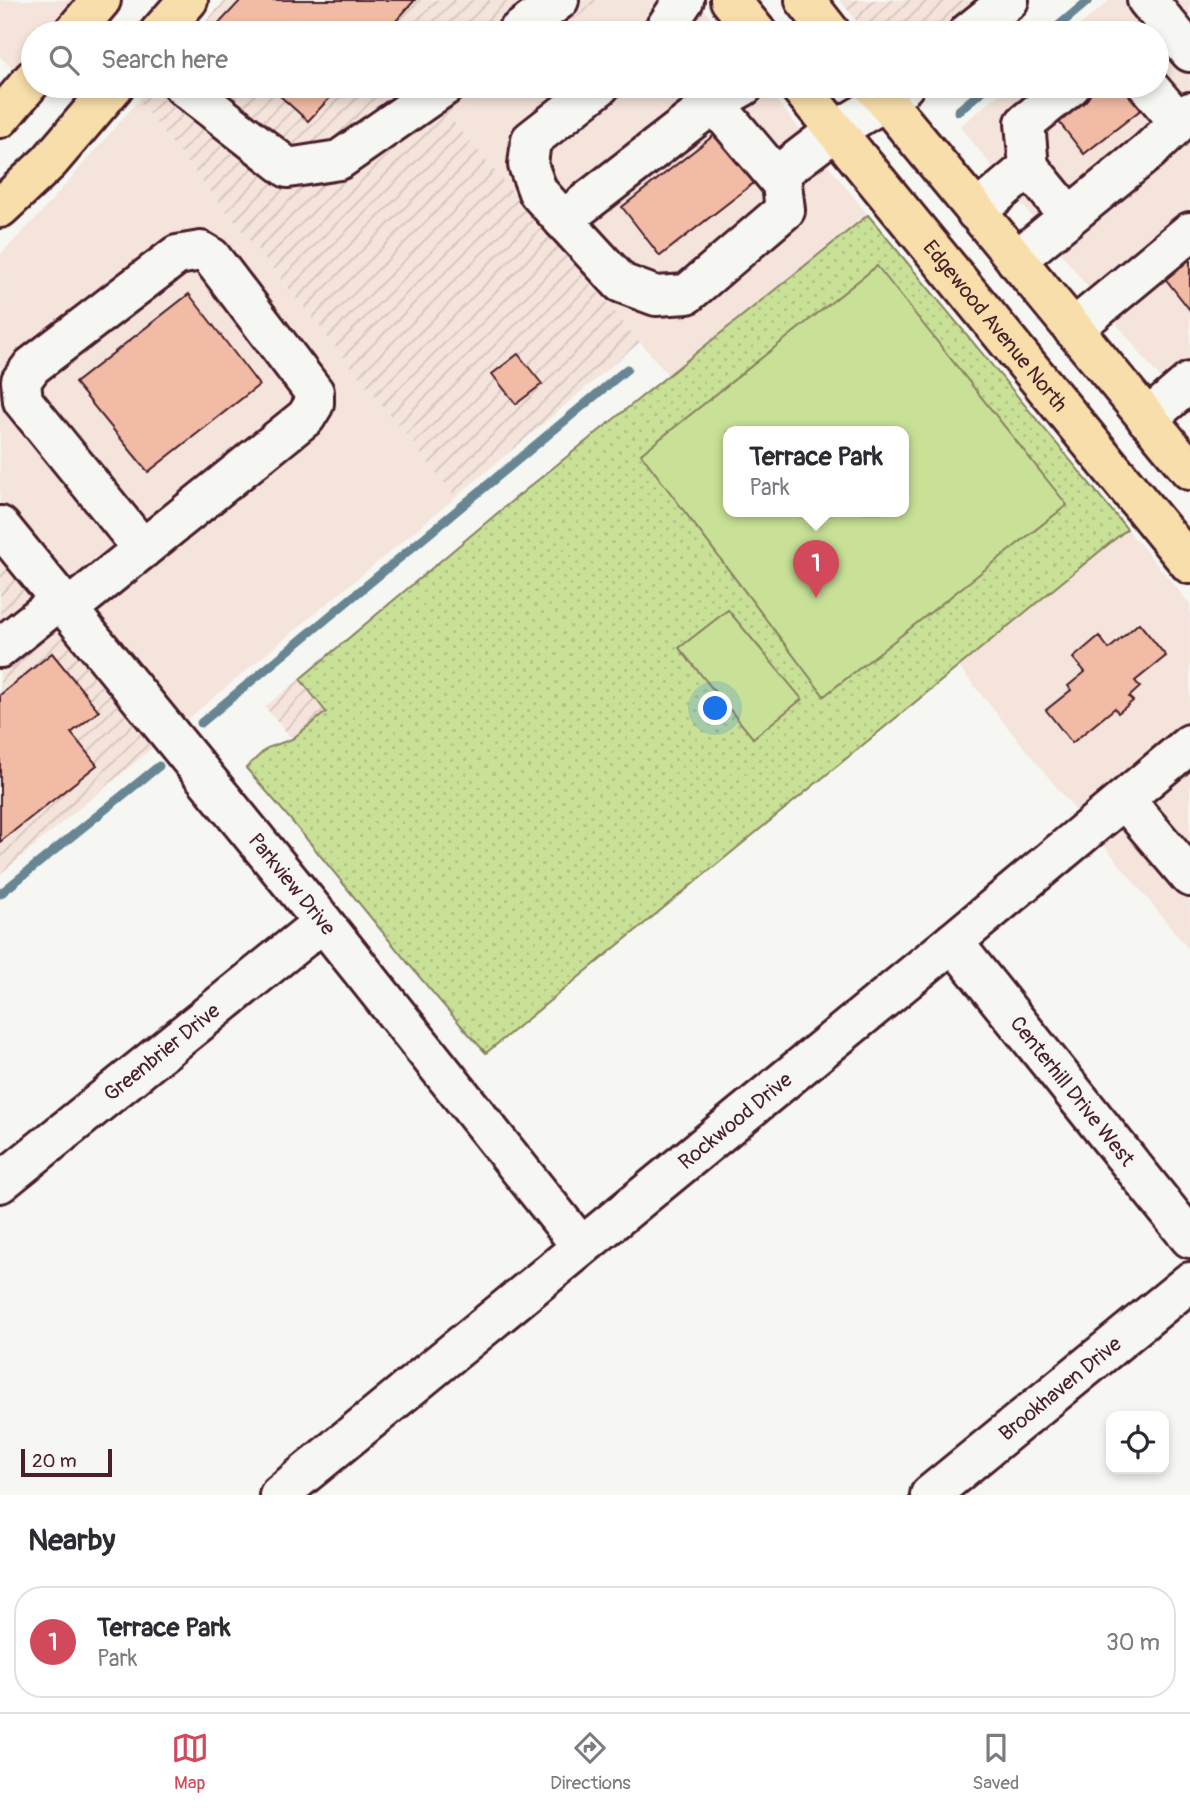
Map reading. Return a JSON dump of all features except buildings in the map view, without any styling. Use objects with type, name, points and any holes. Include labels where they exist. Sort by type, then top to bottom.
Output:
[{"type":"main road","points":[[83,21],[101,0]]},
{"type":"main road","points":[[170,21],[188,0]]},
{"type":"main road","points":[[730,0],[747,21]]},
{"type":"main road","points":[[805,0],[822,21]]},
{"type":"main road","points":[[0,118],[21,93]]},
{"type":"main road","points":[[0,208],[49,162],[104,98]]},
{"type":"main road","name":"Edgewood Avenue North","points":[[809,98],[1190,564]]},
{"type":"main road","points":[[892,98],[976,212],[1190,470]]},
{"type":"street","points":[[532,21],[559,0]]},
{"type":"street","points":[[670,21],[684,0]]},
{"type":"street","points":[[983,21],[1009,0]]},
{"type":"street","points":[[1147,0],[1164,21]]},
{"type":"street","points":[[1169,27],[1190,52]]},
{"type":"street","points":[[198,98],[288,168],[339,160],[428,98]]},
{"type":"street","points":[[585,98],[531,140],[528,165],[538,192],[621,284],[656,296],[687,294],[785,210],[782,184],[724,98]]},
{"type":"street","points":[[563,220],[711,98]]},
{"type":"street","points":[[776,176],[878,98]]},
{"type":"street","points":[[1056,98],[1025,123],[1029,167],[1069,216]]},
{"type":"street","points":[[1016,260],[1149,151],[1185,117],[1162,98]]},
{"type":"street","points":[[976,212],[1029,167]]},
{"type":"street","points":[[1073,329],[1190,232]]},
{"type":"street","points":[[2,643],[143,549],[306,417],[314,404],[314,392],[211,257],[201,251],[177,255],[32,366],[21,381],[23,401],[143,549]]},
{"type":"street","points":[[1147,419],[1190,382]]},
{"type":"street","name":"Parkview Drive","points":[[0,526],[323,922],[581,1246]]},
{"type":"street","name":"Rockwood Drive","points":[[279,1495],[1190,744]]},
{"type":"street","points":[[1124,799],[1190,876]]},
{"type":"street","name":"Greenbrier Drive","points":[[0,1183],[323,922]]},
{"type":"street","name":"Centerhill Drive West","points":[[953,942],[1190,1238]]},
{"type":"street","name":"Brookhaven Drive","points":[[930,1495],[1190,1282]]},
{"type":"shaded area","points":[[0,0],[75,0],[57,21],[21,21],[21,62],[14,70],[0,57]]},
{"type":"shaded area","points":[[225,0],[599,0],[573,21],[207,21]]},
{"type":"shaded area","points":[[599,0],[697,0],[714,21],[573,21]]},
{"type":"shaded area","points":[[840,0],[989,0],[958,21],[857,21]]},
{"type":"shaded area","points":[[1110,0],[1190,0],[1190,416],[960,126],[994,98],[1169,98],[1169,21],[1085,21]]},
{"type":"shaded area","points":[[141,98],[477,98],[451,119],[640,342],[456,497],[138,101]]},
{"type":"shaded area","points":[[477,98],[775,98],[868,215],[668,375],[451,119]]},
{"type":"shaded area","points":[[138,101],[456,497],[179,726],[0,503],[0,255],[40,214]]},
{"type":"shaded area","points":[[0,503],[179,726],[0,874]]},
{"type":"shaded area","points":[[1127,529],[1190,604],[1190,951],[958,666]]},
{"type":"shaded area","points":[[300,679],[326,712],[292,739],[265,707]]},
{"type":"green space","points":[[868,215],[1127,529],[486,1053],[246,768],[267,748],[292,739],[326,712],[300,679],[513,500]]},
{"type":"green space","points":[[877,266],[1067,505],[824,696],[641,454]]},
{"type":"green space","points":[[728,610],[802,699],[753,738],[679,648]]},
{"type":"waterway","points":[[1064,21],[1089,0]]},
{"type":"waterway","points":[[958,111],[974,98]]},
{"type":"waterway","points":[[201,723],[627,369]]},
{"type":"waterway","points":[[0,894],[159,766]]},
{"type":"place","name":"Terrace Park","points":[[816,598]]}]
